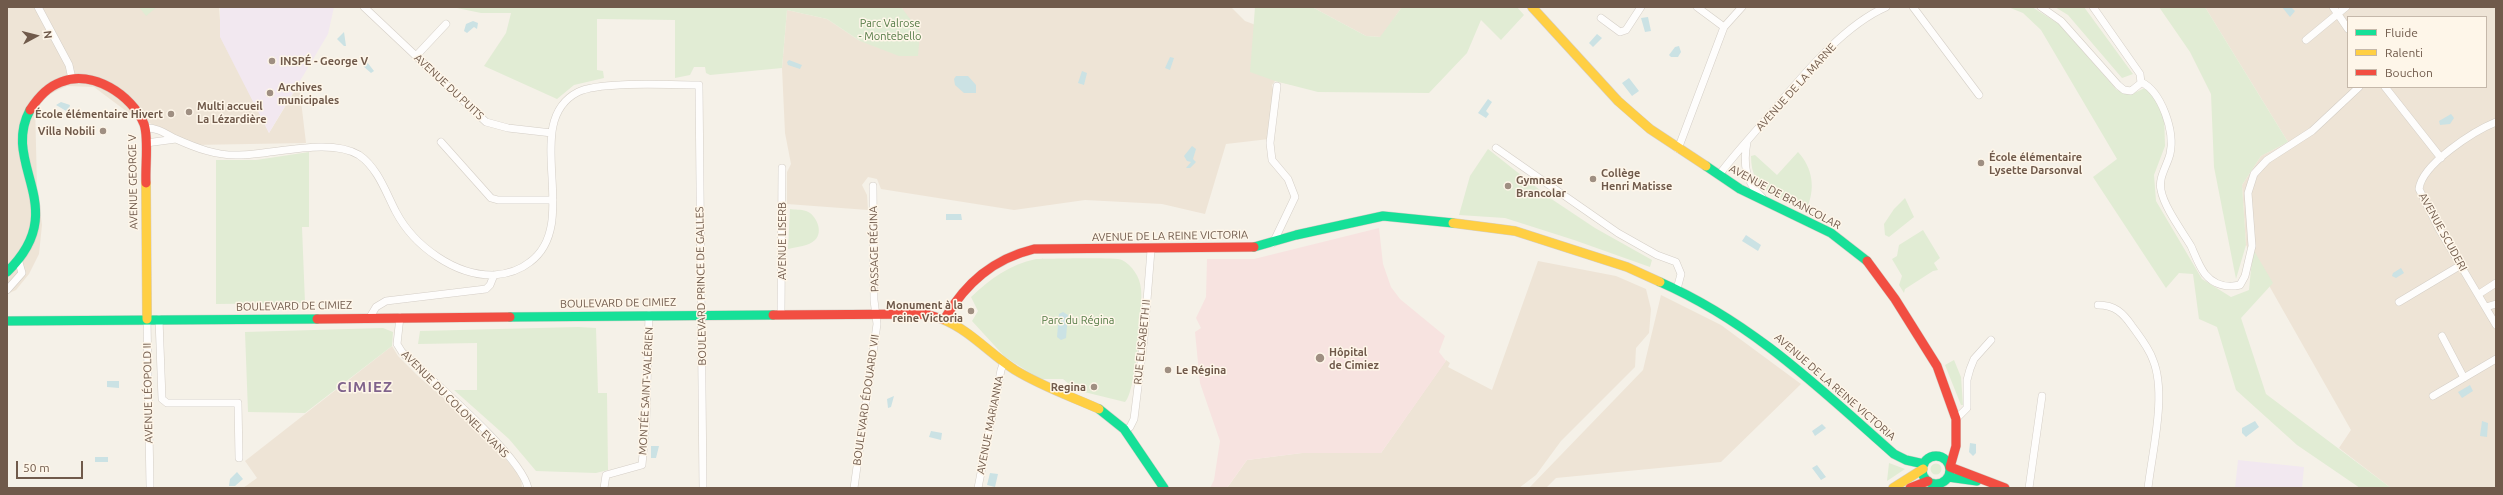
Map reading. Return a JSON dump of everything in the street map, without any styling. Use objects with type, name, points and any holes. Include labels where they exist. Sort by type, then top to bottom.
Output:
[{"type":"street","points":[[38,7],[69,65],[72,79]]},
{"type":"street","name":"AVENUE DU PUITS","points":[[364,7],[486,122],[508,128],[552,133]]},
{"type":"street","name":"AVENUE DE BRANCOLAR","points":[[1532,7],[1618,101],[1678,149],[1719,175],[1768,203],[1831,233],[1851,247],[1872,267],[1930,352],[1951,401],[1956,419],[1956,446],[1950,467]]},
{"type":"street","points":[[1601,18],[1620,32],[1626,30],[1641,7]]},
{"type":"street","points":[[1697,7],[1724,27]]},
{"type":"street","points":[[1678,149],[1724,27],[1742,7]]},
{"type":"street","name":"AVENUE DE LA MARNE","points":[[1719,175],[1802,77],[1828,51],[1862,21],[1886,7]]},
{"type":"street","points":[[1913,7],[1979,95]]},
{"type":"street","points":[[2041,7],[2061,21],[2121,88],[2131,91],[2138,87],[2141,82],[2138,70],[2093,7]]},
{"type":"street","points":[[2333,7],[2347,27]]},
{"type":"street","points":[[2306,40],[2346,7]]},
{"type":"street","points":[[416,56],[446,24]]},
{"type":"street","name":"AVENUE GEORGE V","points":[[7,272],[18,259],[32,234],[35,220],[32,196],[21,158],[20,143],[24,121],[35,102],[47,89],[72,79],[89,79],[117,93],[137,112],[145,128],[147,319]]},
{"type":"street","points":[[2141,82],[2150,87],[2163,107],[2169,124],[2171,144],[2161,181],[2162,196],[2205,274],[2223,287],[2240,285],[2245,276],[2252,246],[2248,193],[2254,174],[2267,160],[2312,131],[2358,88]]},
{"type":"street","name":"BOULEVARD PRINCE DE GALLES","points":[[552,133],[562,106],[583,90],[598,87],[699,85],[702,315],[702,488]]},
{"type":"street","points":[[1273,243],[1295,197],[1288,179],[1272,160],[1270,143],[1278,86]]},
{"type":"street","points":[[2386,88],[2441,158]]},
{"type":"street","name":"AVENUE SCUDERI","points":[[2496,122],[2441,158],[2423,176],[2419,189],[2496,325]]},
{"type":"street","points":[[145,128],[158,130],[209,152],[238,156],[313,148],[339,149],[353,152],[368,162],[375,171],[401,221],[421,245],[458,267],[494,275],[521,268],[538,255],[550,234],[552,200],[552,133]]},
{"type":"street","points":[[146,143],[176,139]]},
{"type":"street","points":[[441,142],[490,198],[498,200],[552,200]]},
{"type":"street","points":[[1747,142],[1744,155],[1747,177],[1756,191],[1768,203]]},
{"type":"street","points":[[1496,148],[1618,232],[1658,255],[1676,262],[1681,274],[1677,289]]},
{"type":"street","name":"AVENUE LISERB","points":[[781,314],[782,168]]},
{"type":"street","name":"PASSAGE RÉGINA","points":[[873,186],[876,313]]},
{"type":"street","name":"AVENUE DE LA REINE VICTORIA","points":[[945,318],[957,299],[993,264],[1017,252],[1034,249],[1232,249],[1273,243],[1296,235],[1370,218],[1411,217],[1515,231],[1627,268],[1677,289],[1720,312],[1764,341],[1814,382],[1894,454],[1923,466]]},
{"type":"street","name":"RUE ELISABETH II","points":[[1126,430],[1130,427],[1134,419],[1144,338],[1151,250]]},
{"type":"street","points":[[7,290],[22,273],[18,259]]},
{"type":"street","points":[[2399,302],[2461,265]]},
{"type":"street","points":[[370,317],[378,305],[395,300],[485,289],[490,285],[494,275]]},
{"type":"street","points":[[2479,294],[2496,283]]},
{"type":"street","points":[[2486,307],[2496,304]]},
{"type":"street","points":[[2098,305],[2107,305],[2117,309],[2125,316],[2154,361],[2159,387],[2148,488]]},
{"type":"street","name":"BOULEVARD DE CIMIEZ","points":[[7,321],[918,312],[945,318],[966,331],[1004,362],[1054,392],[1108,414],[1126,430],[1145,464],[1164,488]]},
{"type":"street","name":"BOULEVARD ÉDOUARD VII","points":[[854,488],[877,324],[876,313]]},
{"type":"street","name":"MONTÉE SAINT-VALÉRIEN","points":[[604,488],[606,475],[642,465],[646,420],[649,315]]},
{"type":"street","name":"AVENUE DU COLONEL EVANS","points":[[400,317],[397,344],[402,352],[500,446],[519,468],[528,488]]},
{"type":"street","name":"AVENUE LÉOPOLD II","points":[[147,319],[151,488]]},
{"type":"street","points":[[159,319],[162,399],[167,403],[238,403],[239,458]]},
{"type":"street","points":[[2442,336],[2464,378]]},
{"type":"street","points":[[1956,419],[1967,408],[1967,380],[1974,359],[1991,340]]},
{"type":"street","points":[[2433,396],[2496,359]]},
{"type":"street","name":"AVENUE MARIANNA","points":[[978,488],[1001,370],[1004,362]]},
{"type":"street","points":[[2029,488],[2042,396]]},
{"type":"street","name":"AVENUE DE BRANCOLAR","points":[[1943,458],[1956,432]]},
{"type":"street","points":[[1893,488],[1934,456],[1943,458],[1950,467],[1983,481],[2005,488]]},
{"type":"street","points":[[1923,466],[1932,484]]},
{"type":"street","points":[[1947,482],[1950,467]]},
{"type":"street","points":[[1910,488],[1947,482],[1983,481]]},
{"type":"shaded area","points":[[7,7],[219,7],[221,34],[269,133],[299,84],[306,143],[193,145],[126,111],[94,87],[67,86],[58,90],[35,102],[37,188],[42,225],[39,254],[29,274],[16,290],[7,294]]},
{"type":"shaded area","name":"INSPÉ - George V","points":[[220,7],[334,7],[328,34],[269,133],[220,37]]},
{"type":"shaded area","points":[[901,7],[1231,7],[1245,21],[1304,43],[1302,87],[1275,81],[1272,85],[1274,93],[1269,139],[1226,144],[1205,214],[1162,204],[1085,200],[1014,210],[881,189],[877,179],[868,177],[862,185],[867,195],[868,210],[787,204],[787,172],[791,164],[785,133],[782,68],[787,10],[827,19],[860,41],[903,10]]},
{"type":"shaded area","points":[[1312,7],[1402,7],[1381,37],[1366,36]]},
{"type":"shaded area","points":[[2205,7],[2496,7],[2496,488],[2391,488],[2339,448],[2351,430],[2246,245],[2242,185],[2261,156],[2288,142]]},
{"type":"shaded area","name":"Hôpital de Cimiez","points":[[1379,228],[1383,264],[1391,287],[1400,299],[1445,336],[1439,352],[1446,361],[1381,453],[1302,453],[1247,460],[1227,488],[1210,488],[1214,480],[1220,441],[1200,383],[1195,332],[1201,328],[1196,318],[1206,297],[1207,259],[1254,259]]},
{"type":"shaded area","points":[[1538,261],[1616,276],[1646,289],[1651,309],[1649,333],[1636,348],[1635,367],[1561,441],[1536,475],[1519,488],[1227,488],[1247,460],[1302,453],[1381,453],[1446,360],[1450,363],[1448,367],[1492,390]]},
{"type":"shaded area","points":[[1661,295],[1721,325],[1801,384],[1721,462],[1556,478],[1546,488],[1529,488],[1643,370]]},
{"type":"shaded area","points":[[392,346],[398,356],[418,376],[485,434],[521,477],[522,488],[243,488],[257,478],[245,461]]},
{"type":"shaded area","points":[[2238,460],[2304,467],[2302,488],[2235,488]]},
{"type":"green space","points":[[139,7],[157,7],[146,16]]},
{"type":"green space","name":"Parc Valrose - Montebello","points":[[452,7],[901,7],[920,32],[918,56],[899,56],[860,41],[827,19],[787,10],[782,68],[710,75],[706,73],[705,67],[694,67],[690,75],[675,78],[675,20],[597,19],[597,70],[603,71],[604,78],[574,85],[557,99],[484,66],[506,33],[511,13],[481,13]]},
{"type":"green space","points":[[1255,7],[1312,7],[1366,36],[1380,37],[1402,7],[1517,7],[1524,15],[1501,40],[1481,20],[1467,53],[1429,93],[1318,92],[1275,81],[1250,72]]},
{"type":"green space","points":[[2008,7],[2032,7],[2059,24],[2117,90],[2132,94],[2147,87],[2164,114],[2165,146],[2154,175],[2156,201],[2202,279],[2231,297],[2249,290],[2253,249],[2273,283],[2241,318],[2266,394],[2391,488],[2360,488],[2297,445],[2236,390],[2217,327],[2199,319],[2193,274],[2179,273],[2166,288],[2093,177],[2117,159],[2041,30],[2023,13]]},
{"type":"green space","points":[[2055,7],[2084,7],[2133,74],[2122,78],[2068,15]]},
{"type":"green space","points":[[2159,7],[2205,7],[2288,142],[2261,156],[2242,185],[2246,245],[2236,279],[2214,167],[2211,94],[2190,52]]},
{"type":"green space","points":[[1488,149],[1550,198],[1595,228],[1652,260],[1650,267],[1574,240],[1505,218],[1459,215],[1470,176]]},
{"type":"green space","points":[[309,152],[309,227],[302,227],[305,303],[216,304],[216,160],[256,160]]},
{"type":"green space","points":[[1798,152],[1803,158],[1810,172],[1812,187],[1806,210],[1768,192],[1761,186],[1752,168],[1751,156],[1755,155],[1777,175]]},
{"type":"green space","points":[[1905,198],[1914,217],[1889,237],[1885,235],[1884,224],[1894,209]]},
{"type":"green space","points":[[790,209],[806,211],[816,219],[819,233],[818,237],[810,244],[788,249]]},
{"type":"green space","points":[[1923,230],[1940,258],[1934,263],[1938,270],[1933,271],[1905,289],[1904,293],[1899,285],[1902,276],[1892,259],[1897,256],[1899,245]]},
{"type":"green space","name":"Parc du Régina","points":[[1036,259],[1117,259],[1126,262],[1135,272],[1141,289],[1140,329],[1132,383],[1129,395],[1125,402],[1076,390],[1063,379],[1040,379],[1005,357],[972,321],[978,311],[971,297],[1001,273],[1017,265]]},
{"type":"green space","points":[[578,327],[596,328],[598,393],[607,393],[608,470],[596,473],[536,471],[509,439],[454,390],[477,390],[477,343],[418,344],[420,331]]},
{"type":"green space","points":[[383,328],[393,332],[392,346],[305,413],[248,412],[245,332]]},
{"type":"green space","points":[[1954,360],[1961,377],[1963,405],[1961,405],[1945,365]]},
{"type":"green space","points":[[1889,463],[1905,469],[1887,481]]},
{"type":"green space","points":[[1934,464],[1938,464],[1940,465],[1940,473],[1934,474],[1931,471],[1931,467]]},
{"type":"water","points":[[2282,7],[2291,7],[2295,11],[2290,17]]},
{"type":"water","points":[[1648,17],[1651,31],[1645,32],[1641,18]]},
{"type":"water","points":[[473,21],[478,23],[477,29],[474,27],[467,33],[464,31],[466,24]]},
{"type":"water","points":[[344,32],[346,46],[344,46],[337,39]]},
{"type":"water","points":[[1597,34],[1602,38],[1593,47],[1589,43]]},
{"type":"water","points":[[1679,46],[1681,52],[1678,57],[1671,57],[1669,55],[1675,47]]},
{"type":"water","points":[[1170,57],[1174,58],[1170,70],[1165,68]]},
{"type":"water","points":[[789,60],[802,65],[800,69],[788,65],[787,62]]},
{"type":"water","points":[[364,62],[367,62],[374,71],[371,73],[363,66]]},
{"type":"water","points":[[1082,71],[1087,73],[1084,85],[1078,83]]},
{"type":"water","points":[[956,76],[968,76],[976,85],[976,93],[964,93],[955,85],[954,79]]},
{"type":"water","points":[[1629,78],[1639,91],[1632,96],[1622,83]]},
{"type":"water","points":[[1488,99],[1492,102],[1486,111],[1489,114],[1486,118],[1478,113]]},
{"type":"water","points":[[61,102],[70,105],[68,112],[56,105]]},
{"type":"water","points":[[2451,114],[2454,118],[2450,124],[2440,125],[2439,121]]},
{"type":"water","points":[[1192,146],[1196,149],[1193,159],[1196,162],[1190,168],[1186,168],[1191,162],[1187,161],[1184,156]]},
{"type":"water","points":[[946,214],[961,214],[962,220],[946,220]]},
{"type":"water","points":[[1746,235],[1761,245],[1758,251],[1742,241]]},
{"type":"water","points":[[2401,268],[2404,273],[2396,278],[2392,276],[2393,273]]},
{"type":"water","points":[[1063,312],[1068,315],[1066,338],[1061,340],[1057,337],[1059,314]]},
{"type":"water","points":[[107,381],[119,381],[119,388],[107,387]]},
{"type":"water","points":[[2470,385],[2473,391],[2462,398],[2458,392]]},
{"type":"water","points":[[894,396],[891,407],[888,408],[887,399]]},
{"type":"water","points":[[2255,421],[2259,427],[2246,437],[2242,433],[2242,428]]},
{"type":"water","points":[[2482,421],[2488,423],[2487,437],[2480,436]]},
{"type":"water","points":[[1822,424],[1826,428],[1815,436],[1812,431]]},
{"type":"water","points":[[931,431],[942,433],[941,440],[929,437]]},
{"type":"water","points":[[1970,443],[1976,444],[1976,453],[1973,456],[1969,452]]},
{"type":"water","points":[[651,446],[659,446],[656,458],[651,458]]},
{"type":"water","points":[[95,457],[108,457],[108,462],[95,462]]},
{"type":"water","points":[[1817,465],[1826,477],[1821,480],[1812,468]]},
{"type":"water","points":[[237,472],[243,479],[235,486],[229,486],[230,479]]},
{"type":"water","points":[[990,473],[998,474],[995,487],[987,485]]},
{"type":"traffic: fast","points":[[7,272],[26,249],[34,227],[35,207],[23,150],[23,130],[30,110]]},
{"type":"traffic: fast","points":[[1706,166],[1740,189],[1831,233],[1867,261]]},
{"type":"traffic: fast","points":[[1254,247],[1296,235],[1383,216],[1453,223]]},
{"type":"traffic: fast","points":[[1660,282],[1694,298],[1755,337],[1812,381],[1894,454],[1906,460],[1924,464]]},
{"type":"traffic: fast","points":[[510,317],[773,315]]},
{"type":"traffic: fast","points":[[7,321],[317,319]]},
{"type":"traffic: fast","points":[[1099,409],[1124,429],[1164,488]]},
{"type":"traffic: fast","points":[[1936,456],[1946,460],[1950,470],[1946,480],[1936,484],[1926,480],[1922,470],[1926,460],[1936,456]]},
{"type":"traffic: fast","points":[[1948,477],[1977,481]]},
{"type":"traffic: slow","points":[[1532,7],[1618,101],[1650,129],[1706,166]]},
{"type":"traffic: slow","points":[[146,183],[147,319]]},
{"type":"traffic: slow","points":[[1453,223],[1515,231],[1627,267],[1660,282]]},
{"type":"traffic: slow","points":[[942,319],[962,329],[1006,364],[1025,376],[1099,409]]},
{"type":"traffic: slow","points":[[1893,488],[1923,469]]},
{"type":"traffic: jam","points":[[30,110],[43,94],[51,87],[61,82],[73,79],[85,79],[110,87],[130,103],[144,124],[147,145],[146,183]]},
{"type":"traffic: jam","points":[[945,318],[962,294],[982,274],[1006,259],[1019,253],[1034,249],[1254,247]]},
{"type":"traffic: jam","points":[[1867,261],[1895,299],[1937,366],[1956,419],[1956,446],[1950,467]]},
{"type":"traffic: jam","points":[[773,315],[926,314],[942,319]]},
{"type":"traffic: jam","points":[[317,319],[510,317]]},
{"type":"traffic: jam","points":[[1950,467],[2005,488]]},
{"type":"traffic: jam","points":[[1910,488],[1928,481]]},
{"type":"place","name":"INSPÉ - George V","points":[[272,61]]},
{"type":"place","name":"Archives municipales","points":[[270,93]]},
{"type":"place","name":"Multi accueil La Lézardière","points":[[189,112]]},
{"type":"place","name":"École élémentaire Hivert","points":[[171,114]]},
{"type":"place","name":"Villa Nobili","points":[[103,131]]},
{"type":"place","name":"École élémentaire Lysette Darsonval","points":[[1981,163]]},
{"type":"place","name":"Collège Henri Matisse","points":[[1593,179]]},
{"type":"place","name":"Gymnase Brancolar","points":[[1508,186]]},
{"type":"place","name":"Monument à la reine Victoria","points":[[971,311]]},
{"type":"place","name":"Hôpital de Cimiez","points":[[1320,358]]},
{"type":"place","name":"Le Régina","points":[[1168,370]]},
{"type":"place","name":"Regina","points":[[1094,387]]},
{"type":"district","name":"CIMIEZ","points":[[365,387]]}]
